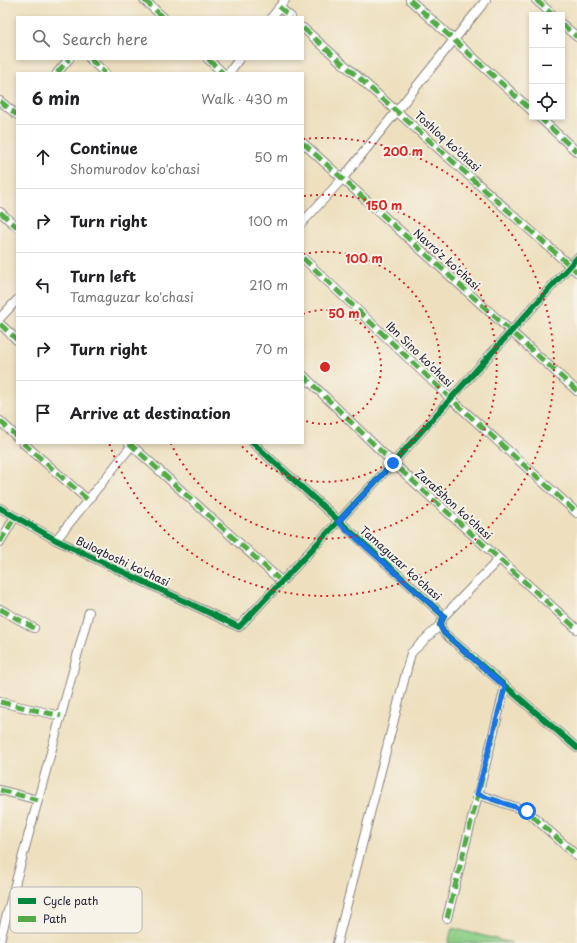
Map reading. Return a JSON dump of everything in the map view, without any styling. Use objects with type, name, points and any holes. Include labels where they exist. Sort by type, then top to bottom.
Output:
[{"type":"street","points":[[144,0],[161,16]]},
{"type":"street","points":[[273,16],[285,0]]},
{"type":"street","points":[[410,0],[529,108]]},
{"type":"street","points":[[304,221],[343,178],[398,111],[453,39],[486,0]]},
{"type":"street","points":[[536,0],[549,12]]},
{"type":"street","points":[[279,7],[290,16]]},
{"type":"street","points":[[565,27],[577,37]]},
{"type":"street","name":"Toshloq ko'chasi","points":[[304,29],[577,272]]},
{"type":"street","points":[[58,72],[68,60]]},
{"type":"street","points":[[91,60],[104,72]]},
{"type":"street","points":[[209,60],[222,72]]},
{"type":"street","points":[[230,72],[238,60]]},
{"type":"street","points":[[0,101],[16,114]]},
{"type":"street","points":[[542,120],[577,152]]},
{"type":"street","name":"Navro'z ko'chasi","points":[[304,144],[577,391]]},
{"type":"street","points":[[0,212],[16,226]]},
{"type":"street","points":[[56,540],[130,444],[282,582],[393,463],[577,258]]},
{"type":"street","name":"Ibn Sino ko'chasi","points":[[304,259],[450,398],[577,513]]},
{"type":"street","points":[[0,318],[16,301]]},
{"type":"street","points":[[0,324],[16,339]]},
{"type":"street","name":"Zarafshon ko'chasi","points":[[304,376],[393,463],[577,628]]},
{"type":"street","points":[[0,421],[16,436]]},
{"type":"street","points":[[24,444],[88,500]]},
{"type":"street","name":"Tamaguzar ko'chasi","points":[[254,444],[338,522],[444,616],[440,625]]},
{"type":"street","name":"Buloqboshi ko'chasi","points":[[0,508],[56,540],[240,627],[282,582]]},
{"type":"street","points":[[0,542],[15,517]]},
{"type":"street","points":[[444,616],[499,559]]},
{"type":"street","points":[[0,609],[34,628]]},
{"type":"street","points":[[14,887],[89,612]]},
{"type":"street","points":[[337,943],[411,653],[440,625],[444,633],[577,748]]},
{"type":"street","points":[[447,918],[505,687]]},
{"type":"street","points":[[0,702],[61,716]]},
{"type":"street","points":[[0,790],[38,800]]},
{"type":"street","points":[[477,794],[527,811],[577,856]]},
{"type":"street","points":[[0,940],[10,903]]},
{"type":"green space","points":[[452,928],[512,943],[448,943]]},
{"type":"marked path","points":[[144,0],[162,16]]},
{"type":"marked path","points":[[410,0],[529,108]]},
{"type":"marked path","points":[[536,0],[550,12]]},
{"type":"marked path","points":[[279,7],[290,16]]},
{"type":"marked path","points":[[565,27],[577,37]]},
{"type":"marked path","points":[[304,29],[577,272]]},
{"type":"marked path","points":[[58,72],[68,60]]},
{"type":"marked path","points":[[91,60],[104,72]]},
{"type":"marked path","points":[[209,60],[222,72]]},
{"type":"marked path","points":[[0,101],[16,114]]},
{"type":"marked path","points":[[542,120],[577,152]]},
{"type":"marked path","points":[[304,144],[577,391]]},
{"type":"marked path","points":[[0,212],[16,226]]},
{"type":"marked path","points":[[304,259],[450,398],[577,513]]},
{"type":"marked path","points":[[0,324],[16,339]]},
{"type":"marked path","points":[[304,376],[393,463],[577,629]]},
{"type":"marked path","points":[[0,421],[16,436]]},
{"type":"marked path","points":[[24,444],[88,500]]},
{"type":"marked path","points":[[130,444],[282,582]]},
{"type":"marked path","points":[[0,542],[15,517]]},
{"type":"marked path","points":[[0,609],[34,628]]},
{"type":"marked path","points":[[447,918],[505,687]]},
{"type":"marked path","points":[[0,702],[61,716]]},
{"type":"marked path","points":[[0,790],[38,800]]},
{"type":"marked path","points":[[477,794],[527,811],[577,856]]},
{"type":"cycle path","points":[[0,508],[56,540],[239,627],[393,463],[577,258]]},
{"type":"cycle path","points":[[254,444],[444,616],[440,625],[444,633],[577,748]]},
{"type":"route","points":[[393,463],[338,522],[444,616],[440,625],[444,633],[505,687],[477,794],[527,811]]}]
